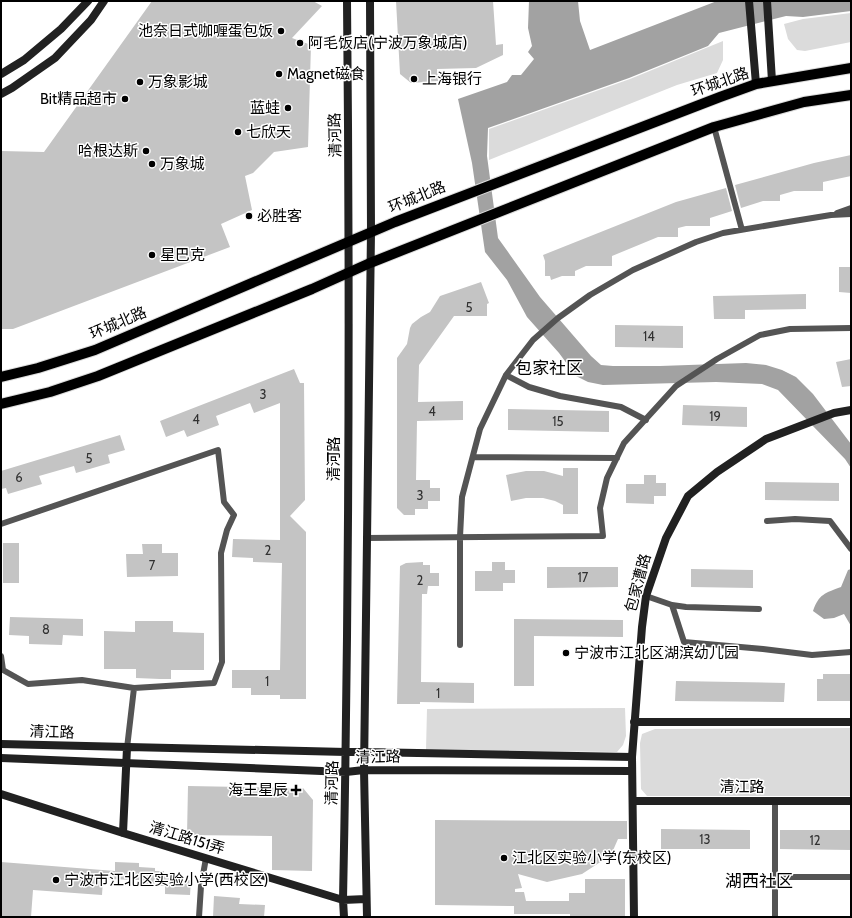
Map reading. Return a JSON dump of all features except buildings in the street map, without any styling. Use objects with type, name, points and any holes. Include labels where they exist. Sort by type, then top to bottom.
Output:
[{"type":"main road","name":"环城北路","points":[[1,377],[38,368],[95,350],[371,232],[697,105],[756,84],[851,68]]},
{"type":"main road","points":[[1,404],[50,392],[98,376],[312,289],[349,271],[714,127],[804,102],[851,95]]},
{"type":"street","points":[[1,74],[24,60],[51,38],[88,1]]},
{"type":"street","points":[[1,94],[55,58],[91,20],[104,1]]},
{"type":"street","name":"清河路","points":[[344,917],[349,271],[347,1]]},
{"type":"street","points":[[367,917],[364,770],[371,232],[370,1]]},
{"type":"street","points":[[749,1],[756,84]]},
{"type":"street","points":[[767,1],[772,81]]},
{"type":"street","name":"包家漕路","points":[[634,917],[632,757],[642,627],[646,596],[666,538],[688,496],[717,472],[766,439],[834,413],[851,410]]},
{"type":"street","points":[[634,722],[851,722]]},
{"type":"street","name":"清江路","points":[[1,744],[127,748],[632,757]]},
{"type":"street","points":[[123,833],[125,764],[127,748]]},
{"type":"street","name":"清江路","points":[[1,758],[346,772],[364,770],[632,771]]},
{"type":"street","name":"清江路151弄","points":[[1,794],[343,900],[366,898]]},
{"type":"street","name":"清江路","points":[[633,801],[851,801]]},
{"type":"lane","points":[[714,127],[742,230]]},
{"type":"lane","points":[[831,215],[851,208]]},
{"type":"lane","points":[[460,646],[460,537],[462,497],[480,429],[506,375],[533,340],[558,318],[590,295],[633,270],[696,242],[723,233],[831,215],[851,214]]},
{"type":"lane","points":[[366,538],[603,536],[600,508],[607,478],[624,443],[676,386],[717,359],[760,335],[790,329],[851,328]]},
{"type":"lane","points":[[506,375],[529,387],[560,396],[621,407],[646,420]]},
{"type":"lane","points":[[1,524],[218,450],[224,502],[234,515],[227,530],[220,553],[222,662],[214,683],[134,688],[82,680],[28,684],[3,670],[1,656]]},
{"type":"lane","points":[[473,457],[617,458]]},
{"type":"lane","points":[[767,521],[795,519],[830,521],[851,549]]},
{"type":"lane","points":[[646,596],[686,607],[759,609]]},
{"type":"lane","points":[[672,604],[684,642],[812,655],[851,652]]},
{"type":"lane","points":[[127,748],[134,688]]},
{"type":"lane","points":[[775,801],[775,917]]},
{"type":"lane","points":[[199,917],[201,886],[206,858]]},
{"type":"lane","points":[[775,877],[851,877]]},
{"type":"shaded area","points":[[529,1],[578,1],[580,21],[590,50],[717,1],[851,1],[851,11],[803,17],[786,16],[719,33],[708,46],[629,78],[488,128],[487,156],[498,238],[540,297],[591,356],[601,365],[660,366],[746,363],[766,365],[782,370],[796,377],[813,394],[851,444],[851,468],[845,459],[778,390],[762,384],[716,382],[603,385],[588,382],[576,376],[559,353],[527,317],[507,280],[485,252],[472,163],[458,99],[507,82],[512,75],[521,75],[534,59],[528,52],[532,46],[528,28]]},
{"type":"shaded area","points":[[851,13],[851,42],[805,51],[797,50],[788,39],[784,24],[803,19]]},
{"type":"shaded area","points":[[723,41],[723,60],[717,73],[677,85],[489,160],[489,129],[630,79]]},
{"type":"shaded area","points":[[851,569],[851,626],[844,614],[834,618],[824,619],[813,611],[815,605],[823,595],[841,587],[848,570]]},
{"type":"shaded area","points":[[625,708],[626,736],[623,745],[617,752],[426,750],[427,709]]},
{"type":"shaded area","points":[[851,728],[851,796],[647,796],[641,789],[640,743],[642,734],[655,729]]},
{"type":"place","name":"池奈日式咖喱蛋包饭","points":[[281,31]]},
{"type":"place","name":"阿毛饭店(宁波万象城店)","points":[[300,43]]},
{"type":"place","name":"Magnet磁食","points":[[279,74]]},
{"type":"place","name":"上海银行","points":[[414,79]]},
{"type":"place","name":"万象影城","points":[[140,82]]},
{"type":"place","name":"Bit精品超市","points":[[125,99]]},
{"type":"place","name":"蓝蛙","points":[[288,108]]},
{"type":"place","name":"七欣天","points":[[238,132]]},
{"type":"place","name":"哈根达斯","points":[[146,151]]},
{"type":"place","name":"万象城","points":[[152,164]]},
{"type":"place","name":"必胜客","points":[[249,216]]},
{"type":"place","name":"星巴克","points":[[152,255]]},
{"type":"place","name":"宁波市江北区湖滨幼儿园","points":[[566,653]]},
{"type":"place","name":"海王星辰","points":[[296,790]]},
{"type":"place","name":"江北区实验小学(东校区)","points":[[504,858]]},
{"type":"place","name":"宁波市江北区实验小学(西校区)","points":[[56,880]]},
{"type":"district","name":"包家社区","points":[[549,368]]},
{"type":"district","name":"湖西社区","points":[[759,881]]}]
